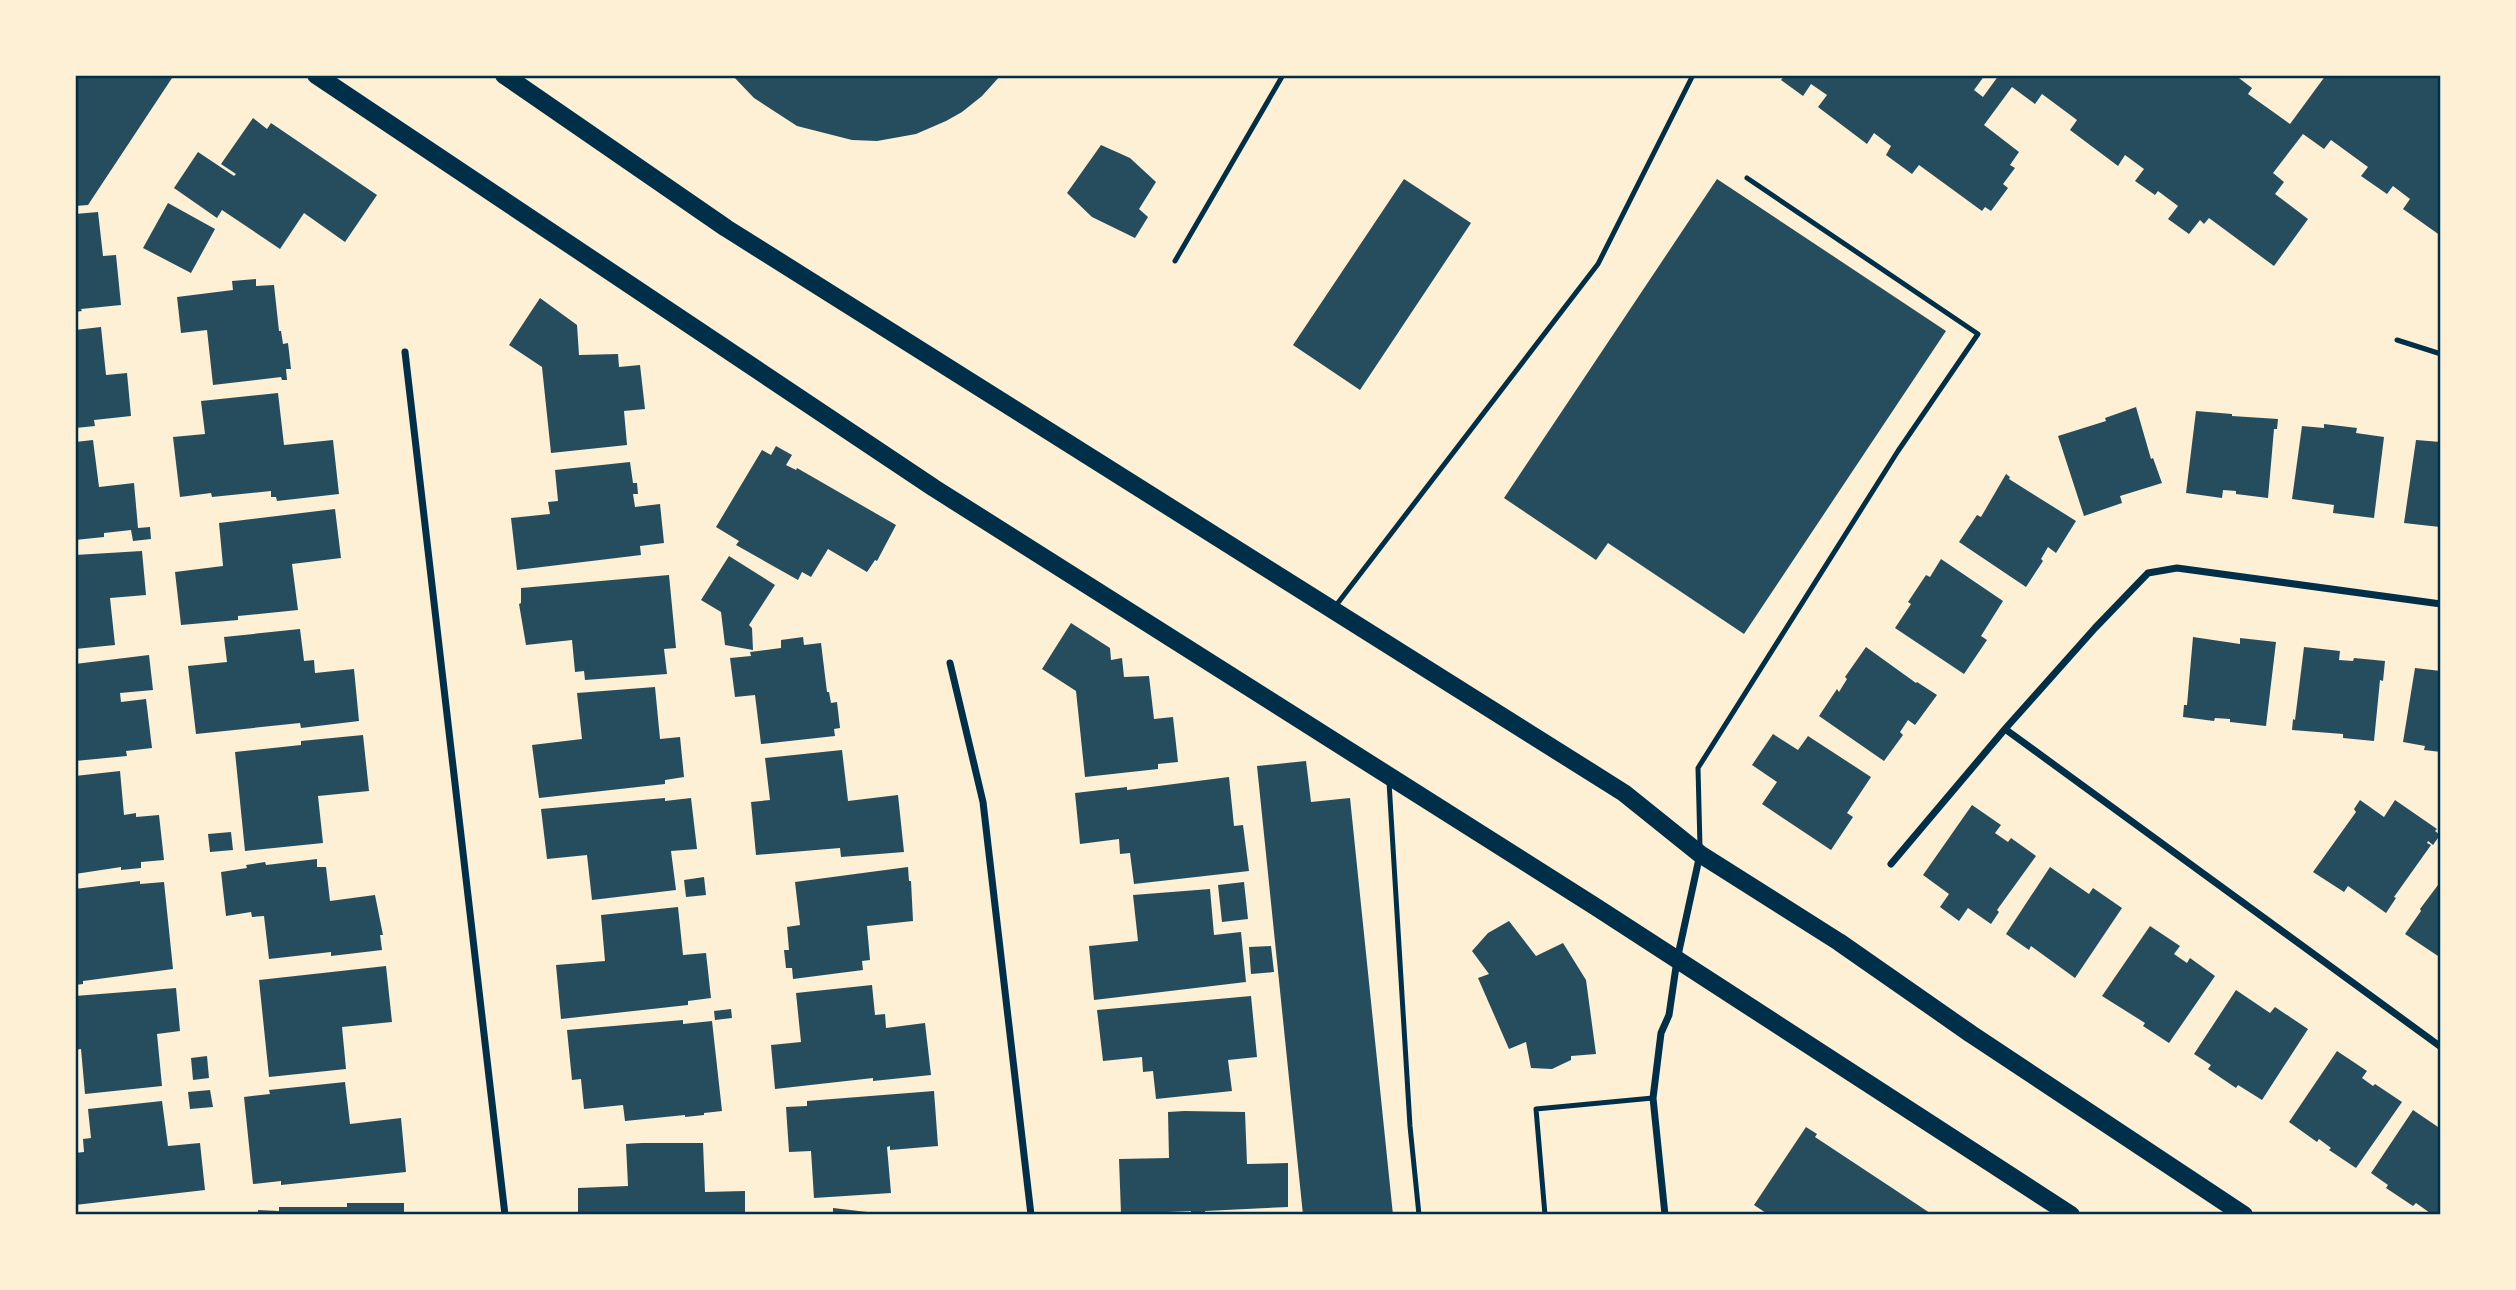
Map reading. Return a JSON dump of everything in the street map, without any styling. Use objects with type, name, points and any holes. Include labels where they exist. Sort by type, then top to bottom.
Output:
[{"type":"main road","points":[[316,75],[934,488],[1389,775],[2071,1215]]},
{"type":"main road","points":[[504,75],[726,228],[1624,793],[1700,854],[1839,942],[1971,1034],[2244,1215]]},
{"type":"street","points":[[405,352],[505,1215]]},
{"type":"street","points":[[1891,864],[2005,729],[2148,573],[2177,568],[2441,604]]},
{"type":"street","points":[[950,663],[983,802],[1031,1215]]},
{"type":"street","points":[[2005,729],[2441,1047]]},
{"type":"street","points":[[1665,1215],[1653,1098],[1661,1033],[1669,1015],[1677,960],[1700,854]]},
{"type":"lane","points":[[1175,261],[1283,75]]},
{"type":"lane","points":[[1332,611],[1598,264],[1693,75]]},
{"type":"lane","points":[[1700,854],[1698,768],[1898,451],[1978,334],[1747,178]]},
{"type":"lane","points":[[2397,340],[2441,354]]},
{"type":"lane","points":[[1389,775],[1410,1126],[1419,1215]]},
{"type":"lane","points":[[1545,1215],[1536,1109],[1653,1098]]},
{"type":"building","points":[[75,75],[174,75],[88,205],[75,206]]},
{"type":"building","points":[[732,75],[1001,75],[982,96],[946,121],[916,134],[877,141],[852,140],[797,126],[754,98]]},
{"type":"building","points":[[1785,75],[1985,75],[1974,90],[1983,97],[1999,75],[2235,75],[2252,88],[2248,94],[2290,124],[2326,75],[2441,75],[2441,236],[2403,209],[2410,199],[2393,186],[2387,194],[2361,176],[2368,167],[2331,140],[2324,149],[2303,134],[2273,173],[2284,182],[2275,194],[2308,219],[2274,266],[2209,218],[2204,224],[2200,220],[2189,234],[2168,219],[2178,206],[2158,191],[2155,195],[2135,181],[2144,169],[2125,155],[2118,166],[2070,130],[2077,120],[2042,94],[2035,104],[2012,87],[1984,125],[2019,152],[2010,165],[2015,168],[2003,184],[2008,188],[1991,211],[1985,207],[1982,211],[1919,165],[1912,174],[1886,155],[1891,146],[1874,133],[1867,144],[1818,107],[1827,95],[1811,84],[1803,96],[1781,80]]},
{"type":"building","points":[[253,118],[267,129],[271,123],[377,195],[345,242],[304,213],[280,249],[222,210],[217,218],[174,188],[198,152],[234,176],[236,174],[221,164]]},
{"type":"building","points":[[1101,145],[1130,158],[1156,182],[1139,209],[1148,217],[1135,238],[1092,217],[1067,193]]},
{"type":"building","points":[[1404,179],[1471,223],[1360,390],[1293,345]]},
{"type":"building","points":[[1717,179],[1946,331],[1744,634],[1608,543],[1596,560],[1504,498]]},
{"type":"building","points":[[168,203],[215,229],[191,273],[143,248]]},
{"type":"building","points":[[98,212],[103,256],[116,255],[121,305],[75,312],[75,214]]},
{"type":"building","points":[[256,279],[256,286],[274,285],[279,331],[283,344],[288,343],[291,369],[286,369],[287,380],[282,380],[281,377],[213,385],[207,330],[181,333],[177,297],[233,290],[232,281]]},
{"type":"building","points":[[540,298],[577,325],[579,355],[618,354],[619,367],[640,365],[645,409],[624,411],[627,445],[551,453],[542,367],[509,345]]},
{"type":"building","points":[[101,327],[106,375],[127,373],[131,416],[94,420],[95,426],[75,428],[75,330]]},
{"type":"building","points":[[278,393],[284,445],[333,440],[339,494],[277,501],[276,497],[271,497],[271,491],[212,497],[211,493],[180,497],[173,437],[205,434],[201,401]]},
{"type":"building","points":[[2136,407],[2151,459],[2153,458],[2162,483],[2120,496],[2122,503],[2084,516],[2058,436],[2106,421],[2105,418]]},
{"type":"building","points":[[2196,411],[2278,419],[2277,429],[2274,429],[2268,498],[2223,490],[2222,498],[2186,493]]},
{"type":"building","points":[[2324,424],[2357,428],[2356,433],[2384,437],[2374,518],[2333,513],[2334,505],[2292,499],[2302,426],[2324,428]]},
{"type":"building","points":[[93,440],[99,487],[134,483],[138,528],[150,527],[151,539],[133,541],[131,530],[104,533],[104,537],[75,540],[75,442]]},
{"type":"building","points":[[2416,440],[2441,442],[2440,527],[2404,523]]},
{"type":"building","points":[[776,446],[792,455],[786,465],[796,470],[797,468],[896,525],[877,561],[875,560],[867,572],[828,549],[811,577],[802,572],[798,580],[736,545],[739,541],[716,527],[762,450],[771,455]]},
{"type":"building","points":[[630,462],[633,483],[637,483],[638,494],[633,494],[635,507],[660,504],[664,543],[640,546],[641,555],[517,570],[511,518],[550,514],[548,502],[558,501],[555,470]]},
{"type":"building","points":[[2006,474],[2009,479],[2076,521],[2056,553],[2048,547],[2041,559],[2043,561],[2026,587],[1959,542],[1977,515],[1981,517]]},
{"type":"building","points":[[335,509],[341,558],[292,564],[298,610],[238,616],[238,620],[181,625],[175,572],[223,566],[219,523]]},
{"type":"building","points":[[142,551],[146,595],[110,598],[115,645],[75,649],[75,555]]},
{"type":"building","points":[[729,556],[775,585],[749,625],[752,628],[753,650],[725,645],[721,612],[701,600]]},
{"type":"building","points":[[1941,559],[2003,601],[1981,636],[1987,640],[1964,674],[1895,628],[1926,575],[1930,577]]},
{"type":"building","points":[[669,575],[676,648],[664,649],[667,674],[585,680],[584,671],[575,672],[572,640],[526,645],[519,604],[521,588]]},
{"type":"building","points":[[1071,623],[1110,648],[1111,660],[1122,658],[1124,677],[1149,676],[1154,719],[1173,717],[1178,762],[1158,764],[1158,769],[1085,777],[1076,691],[1042,669]]},
{"type":"building","points":[[300,629],[304,661],[314,660],[315,673],[354,669],[359,721],[301,728],[300,723],[196,734],[188,666],[227,662],[224,637]]},
{"type":"building","points":[[803,637],[804,645],[821,643],[827,692],[831,703],[837,702],[840,728],[834,729],[835,736],[761,744],[755,695],[735,697],[730,658],[781,648],[781,640]]},
{"type":"building","points":[[2193,637],[2240,644],[2240,638],[2276,642],[2266,726],[2230,722],[2230,719],[2215,718],[2214,721],[2183,717],[2184,705],[2187,705]]},
{"type":"building","points":[[1866,647],[1937,695],[1915,725],[1908,720],[1900,732],[1903,735],[1884,761],[1819,716],[1837,689],[1839,692],[1847,679],[1845,677]]},
{"type":"building","points":[[2304,647],[2340,651],[2339,660],[2353,661],[2354,658],[2385,661],[2383,681],[2380,680],[2374,741],[2343,738],[2343,734],[2292,730]]},
{"type":"building","points":[[149,655],[153,690],[120,693],[121,702],[146,699],[152,748],[126,751],[127,756],[75,761],[75,664]]},
{"type":"building","points":[[2415,668],[2441,671],[2441,752],[2424,750],[2425,746],[2403,742]]},
{"type":"building","points":[[655,687],[660,739],[680,737],[684,777],[665,780],[665,784],[539,798],[532,745],[582,739],[577,693]]},
{"type":"building","points":[[1773,734],[1798,750],[1808,736],[1871,777],[1847,813],[1853,817],[1831,850],[1762,804],[1777,782],[1752,765]]},
{"type":"building","points":[[363,735],[369,791],[318,796],[323,843],[245,851],[235,752],[301,745],[301,741]]},
{"type":"building","points":[[842,750],[848,801],[898,795],[904,852],[841,857],[840,848],[756,855],[751,802],[770,800],[765,758]]},
{"type":"building","points":[[1306,761],[1311,802],[1350,798],[1393,1215],[1303,1215],[1257,766]]},
{"type":"building","points":[[120,771],[124,815],[159,815],[164,860],[141,862],[141,868],[121,870],[121,867],[75,874],[75,776]]},
{"type":"building","points":[[1229,777],[1234,826],[1243,825],[1249,871],[1134,884],[1130,853],[1120,854],[1119,839],[1080,844],[1075,793],[1127,787],[1127,790]]},
{"type":"building","points":[[665,798],[665,801],[691,798],[697,849],[671,851],[676,890],[592,900],[587,855],[547,859],[541,809]]},
{"type":"building","points":[[2360,800],[2384,817],[2395,800],[2437,829],[2435,831],[2440,835],[2433,845],[2428,841],[2431,845],[2394,897],[2396,898],[2386,913],[2348,886],[2344,892],[2313,872],[2356,812],[2354,809]]},
{"type":"building","points":[[1972,805],[2001,825],[1995,833],[2008,842],[2011,838],[2036,856],[1997,910],[1999,912],[1991,924],[1968,908],[1959,921],[1940,907],[1949,894],[1923,875]]},
{"type":"building","points":[[231,832],[233,850],[210,852],[208,834]]},
{"type":"building","points":[[317,859],[317,867],[326,867],[330,901],[375,895],[383,935],[380,935],[382,950],[269,959],[264,916],[252,917],[251,912],[226,916],[221,872],[265,862],[266,865]]},
{"type":"building","points":[[908,867],[913,921],[867,926],[870,960],[862,961],[863,970],[793,979],[792,968],[786,968],[784,950],[789,950],[787,927],[800,925],[795,882]]},
{"type":"building","points":[[2050,867],[2089,894],[2093,888],[2122,908],[2075,978],[2031,946],[2029,950],[2006,934]]},
{"type":"building","points":[[704,877],[706,895],[686,897],[684,880]]},
{"type":"building","points":[[140,881],[140,884],[164,882],[173,969],[83,981],[83,984],[75,985],[75,889]]},
{"type":"building","points":[[2441,881],[2441,951],[2438,956],[2405,934]]},
{"type":"building","points":[[1244,882],[1248,919],[1222,922],[1218,885]]},
{"type":"building","points":[[1210,889],[1214,935],[1241,932],[1246,982],[1094,1000],[1089,946],[1138,941],[1133,895]]},
{"type":"building","points":[[678,907],[683,955],[706,953],[711,998],[688,1001],[688,1005],[561,1019],[556,965],[605,961],[601,915]]},
{"type":"building","points":[[1509,921],[1536,956],[1563,943],[1586,980],[1596,1054],[1571,1056],[1571,1060],[1552,1069],[1531,1068],[1526,1042],[1509,1049],[1478,978],[1489,974],[1472,951],[1488,933]]},
{"type":"building","points":[[2150,926],[2180,946],[2174,954],[2187,963],[2190,958],[2215,976],[2169,1043],[2143,1026],[2145,1023],[2102,996]]},
{"type":"building","points":[[1271,946],[1274,972],[1251,974],[1249,947]]},
{"type":"building","points":[[386,966],[392,1022],[342,1027],[346,1069],[269,1077],[259,980]]},
{"type":"building","points":[[872,985],[875,1015],[885,1014],[886,1028],[925,1023],[931,1075],[873,1081],[873,1078],[775,1089],[771,1045],[801,1042],[796,993]]},
{"type":"building","points":[[176,988],[180,1031],[157,1034],[162,1086],[85,1094],[81,1049],[75,1050],[75,996]]},
{"type":"building","points":[[2236,990],[2270,1013],[2275,1007],[2308,1029],[2262,1100],[2238,1085],[2236,1088],[2208,1069],[2211,1065],[2194,1054]]},
{"type":"building","points":[[1251,996],[1257,1057],[1228,1060],[1232,1091],[1156,1099],[1153,1071],[1143,1072],[1142,1057],[1103,1061],[1097,1010]]},
{"type":"building","points":[[731,1009],[732,1018],[715,1020],[714,1011]]},
{"type":"building","points":[[683,1020],[683,1024],[712,1021],[722,1111],[685,1117],[625,1121],[623,1105],[584,1109],[581,1079],[572,1080],[567,1030]]},
{"type":"building","points":[[2337,1051],[2367,1071],[2362,1078],[2402,1102],[2356,1168],[2329,1150],[2331,1148],[2319,1139],[2317,1142],[2289,1122]]},
{"type":"building","points":[[207,1056],[209,1078],[193,1080],[191,1058]]},
{"type":"building","points":[[345,1082],[350,1124],[401,1118],[406,1172],[281,1185],[281,1181],[253,1184],[244,1097],[270,1094],[269,1090]]},
{"type":"building","points":[[210,1090],[213,1107],[190,1109],[188,1092]]},
{"type":"building","points":[[934,1091],[938,1146],[890,1150],[890,1146],[887,1147],[891,1193],[814,1198],[811,1151],[789,1152],[786,1107],[807,1106],[807,1101]]},
{"type":"building","points":[[162,1101],[168,1146],[200,1143],[205,1190],[75,1205],[75,1153],[84,1152],[83,1139],[91,1138],[88,1109]]},
{"type":"building","points":[[2413,1110],[2441,1129],[2441,1215],[2433,1215],[2416,1203],[2413,1206],[2386,1188],[2388,1185],[2371,1173]]},
{"type":"building","points":[[1168,1112],[1245,1112],[1247,1164],[1288,1163],[1288,1207],[1205,1211],[1205,1215],[1191,1215],[1191,1211],[1121,1214],[1119,1159],[1169,1158]]},
{"type":"building","points":[[1806,1127],[1817,1134],[1815,1137],[1933,1215],[1769,1215],[1754,1205]]},
{"type":"building","points":[[703,1143],[705,1192],[745,1191],[745,1215],[578,1215],[578,1188],[628,1186],[626,1144]]},
{"type":"building","points":[[347,1203],[404,1203],[404,1215],[258,1215],[258,1210],[279,1211],[279,1207],[347,1207]]},
{"type":"building","points":[[833,1208],[876,1213],[833,1215]]}]
